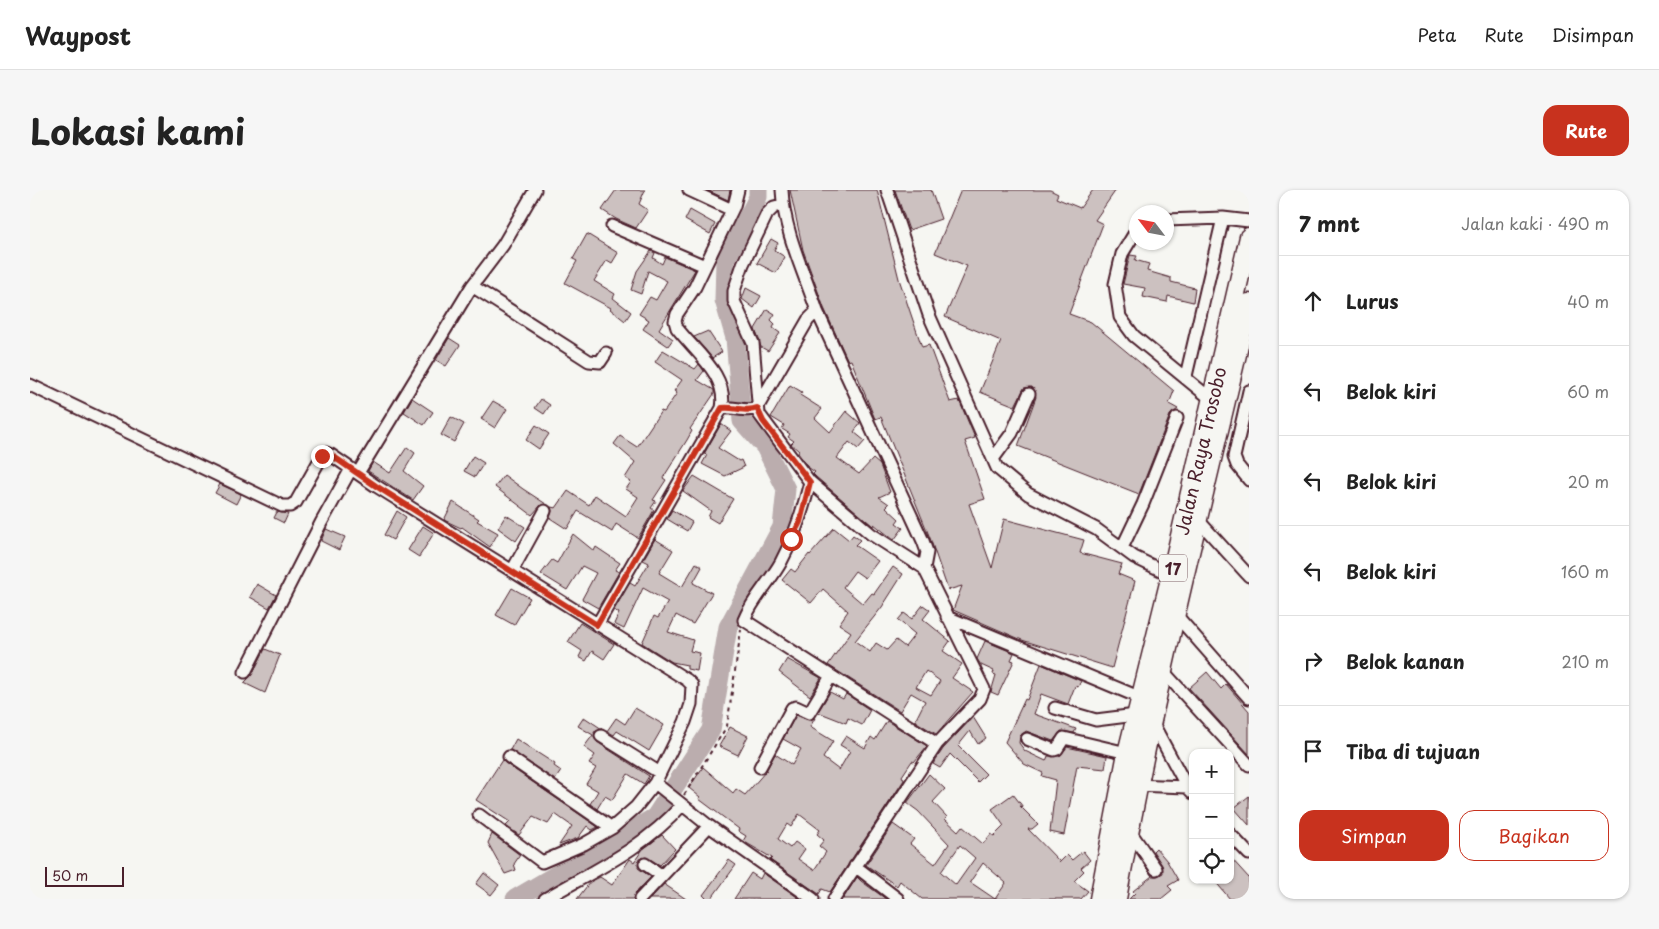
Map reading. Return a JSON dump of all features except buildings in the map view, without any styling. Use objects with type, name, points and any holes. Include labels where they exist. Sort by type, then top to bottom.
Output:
[{"type":"highway","name":"Jalan Raya Trosobo","points":[[1116,899],[1138,784],[1144,719],[1141,698],[1248,243]]},
{"type":"highway","name":"Jalan Raya Trosobo","points":[[1099,899],[1127,753],[1144,719],[1163,671],[1249,304]]},
{"type":"street","points":[[245,672],[321,523],[472,286],[503,245],[535,190]]},
{"type":"street","points":[[689,190],[732,210]]},
{"type":"street","points":[[597,625],[725,408],[720,382],[676,324],[680,308],[695,287],[732,210],[738,190]]},
{"type":"street","points":[[782,190],[782,205],[791,240],[817,312],[923,541],[927,552],[924,568]]},
{"type":"street","points":[[887,190],[929,315],[997,468],[1028,494],[1096,529],[1134,557],[1171,575]]},
{"type":"street","points":[[782,205],[774,207],[767,214],[734,285],[734,300],[753,343],[754,409],[810,482],[871,534],[924,568],[984,691],[980,699],[937,744],[834,899]]},
{"type":"street","points":[[1174,220],[1223,218],[1249,221]]},
{"type":"street","points":[[1186,376],[1223,218]]},
{"type":"street","points":[[612,226],[705,266]]},
{"type":"street","points":[[1129,242],[1122,254],[1115,284],[1120,317],[1134,336],[1186,376],[1212,399]]},
{"type":"street","points":[[472,286],[589,361],[600,362],[606,353]]},
{"type":"street","points":[[754,409],[808,320],[817,312]]},
{"type":"street","points":[[30,384],[282,506],[290,506],[300,498],[324,454],[331,455],[597,625],[688,680],[692,686],[691,704],[685,722],[658,781],[636,807],[612,828],[584,844],[542,862],[479,815]]},
{"type":"street","points":[[1249,392],[1234,457],[1237,465],[1249,480]]},
{"type":"street","points":[[993,459],[1012,433],[1029,394]]},
{"type":"street","points":[[725,408],[754,409]]},
{"type":"street","points":[[1122,548],[1177,418]]},
{"type":"street","points":[[810,482],[800,522],[781,561],[752,601],[744,620],[937,744]]},
{"type":"street","points":[[512,571],[545,511]]},
{"type":"street","points":[[1198,520],[1249,576]]},
{"type":"street","points":[[1176,615],[1249,698]]},
{"type":"street","points":[[948,617],[1141,698]]},
{"type":"street","points":[[1163,671],[1249,764]]},
{"type":"street","points":[[760,767],[792,708],[796,707],[809,713],[831,676]]},
{"type":"street","points":[[1055,708],[1096,720],[1144,719],[1189,788]]},
{"type":"street","points":[[601,736],[658,781],[679,803],[814,899]]},
{"type":"street","points":[[1027,739],[1054,750],[1057,750],[1064,738],[1127,753]]},
{"type":"street","points":[[509,757],[612,828]]},
{"type":"street","points":[[1120,788],[1138,784],[1189,790]]},
{"type":"street","points":[[545,899],[637,847],[668,820],[679,803]]},
{"type":"street","points":[[640,899],[710,826]]},
{"type":"street","points":[[1129,830],[1156,869]]},
{"type":"street","points":[[1234,838],[1249,854]]},
{"type":"street","points":[[645,864],[661,875]]},
{"type":"street","points":[[855,866],[898,899]]},
{"type":"path","points":[[679,803],[727,726],[744,620]]},
{"type":"waterway","points":[[515,899],[655,817],[711,730],[728,627],[782,527],[786,489],[765,447],[742,421],[735,338],[724,300],[725,261],[758,197],[758,190]]},
{"type":"route","points":[[322,456],[324,454],[331,455],[376,486],[597,625],[722,408],[754,410],[757,408],[763,421],[810,482],[800,522],[791,539]]}]
